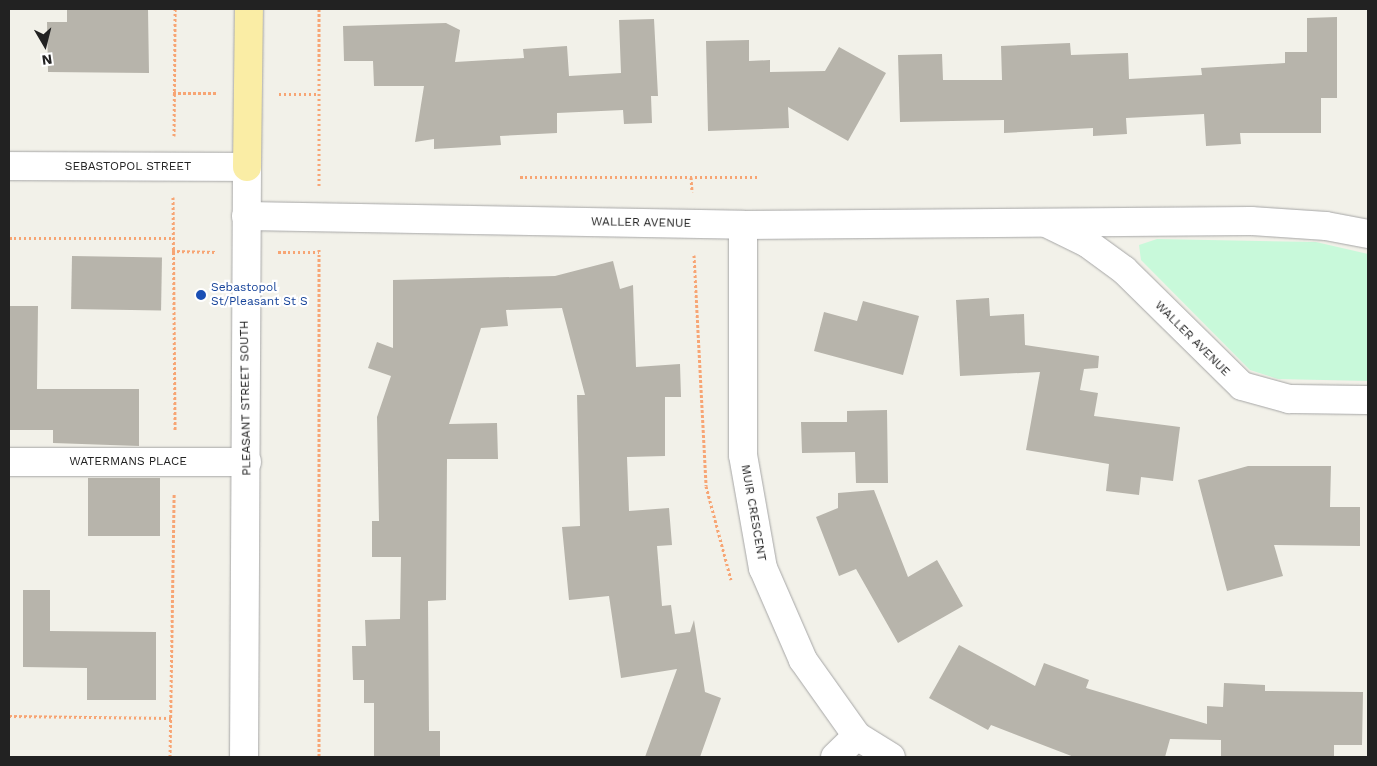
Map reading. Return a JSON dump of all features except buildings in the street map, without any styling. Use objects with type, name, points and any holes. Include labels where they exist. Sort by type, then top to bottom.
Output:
[{"type":"main road","name":"PLEASANT STREET SOUTH","points":[[247,166],[249,9]]},
{"type":"street","name":"SEBASTOPOL STREET","points":[[9,166],[247,166]]},
{"type":"street","name":"PLEASANT STREET SOUTH","points":[[244,757],[247,462],[247,166]]},
{"type":"street","name":"WALLER AVENUE","points":[[246,216],[743,225],[1037,220],[1288,222],[1368,234]]},
{"type":"street","name":"WALLER AVENUE","points":[[1037,220],[1087,243],[1118,265],[1242,386],[1289,399],[1368,400]]},
{"type":"street","name":"MUIR CRESCENT","points":[[743,225],[743,455],[763,568],[803,660],[857,736],[891,757]]},
{"type":"street","name":"WATERMANS PLACE","points":[[9,462],[247,462]]},
{"type":"street","points":[[835,757],[857,736]]},
{"type":"path","points":[[9,238],[173,238],[175,9]]},
{"type":"path","points":[[319,9],[319,757]]},
{"type":"path","points":[[520,176],[758,177]]},
{"type":"path","points":[[9,716],[171,718],[170,757]]},
{"type":"green space","points":[[1157,239],[1316,242],[1368,254],[1368,381],[1278,379],[1250,370],[1141,260],[1139,245]]},
{"type":"place","name":"Sebastopol St/Pleasant St S","points":[[201,295]]}]
